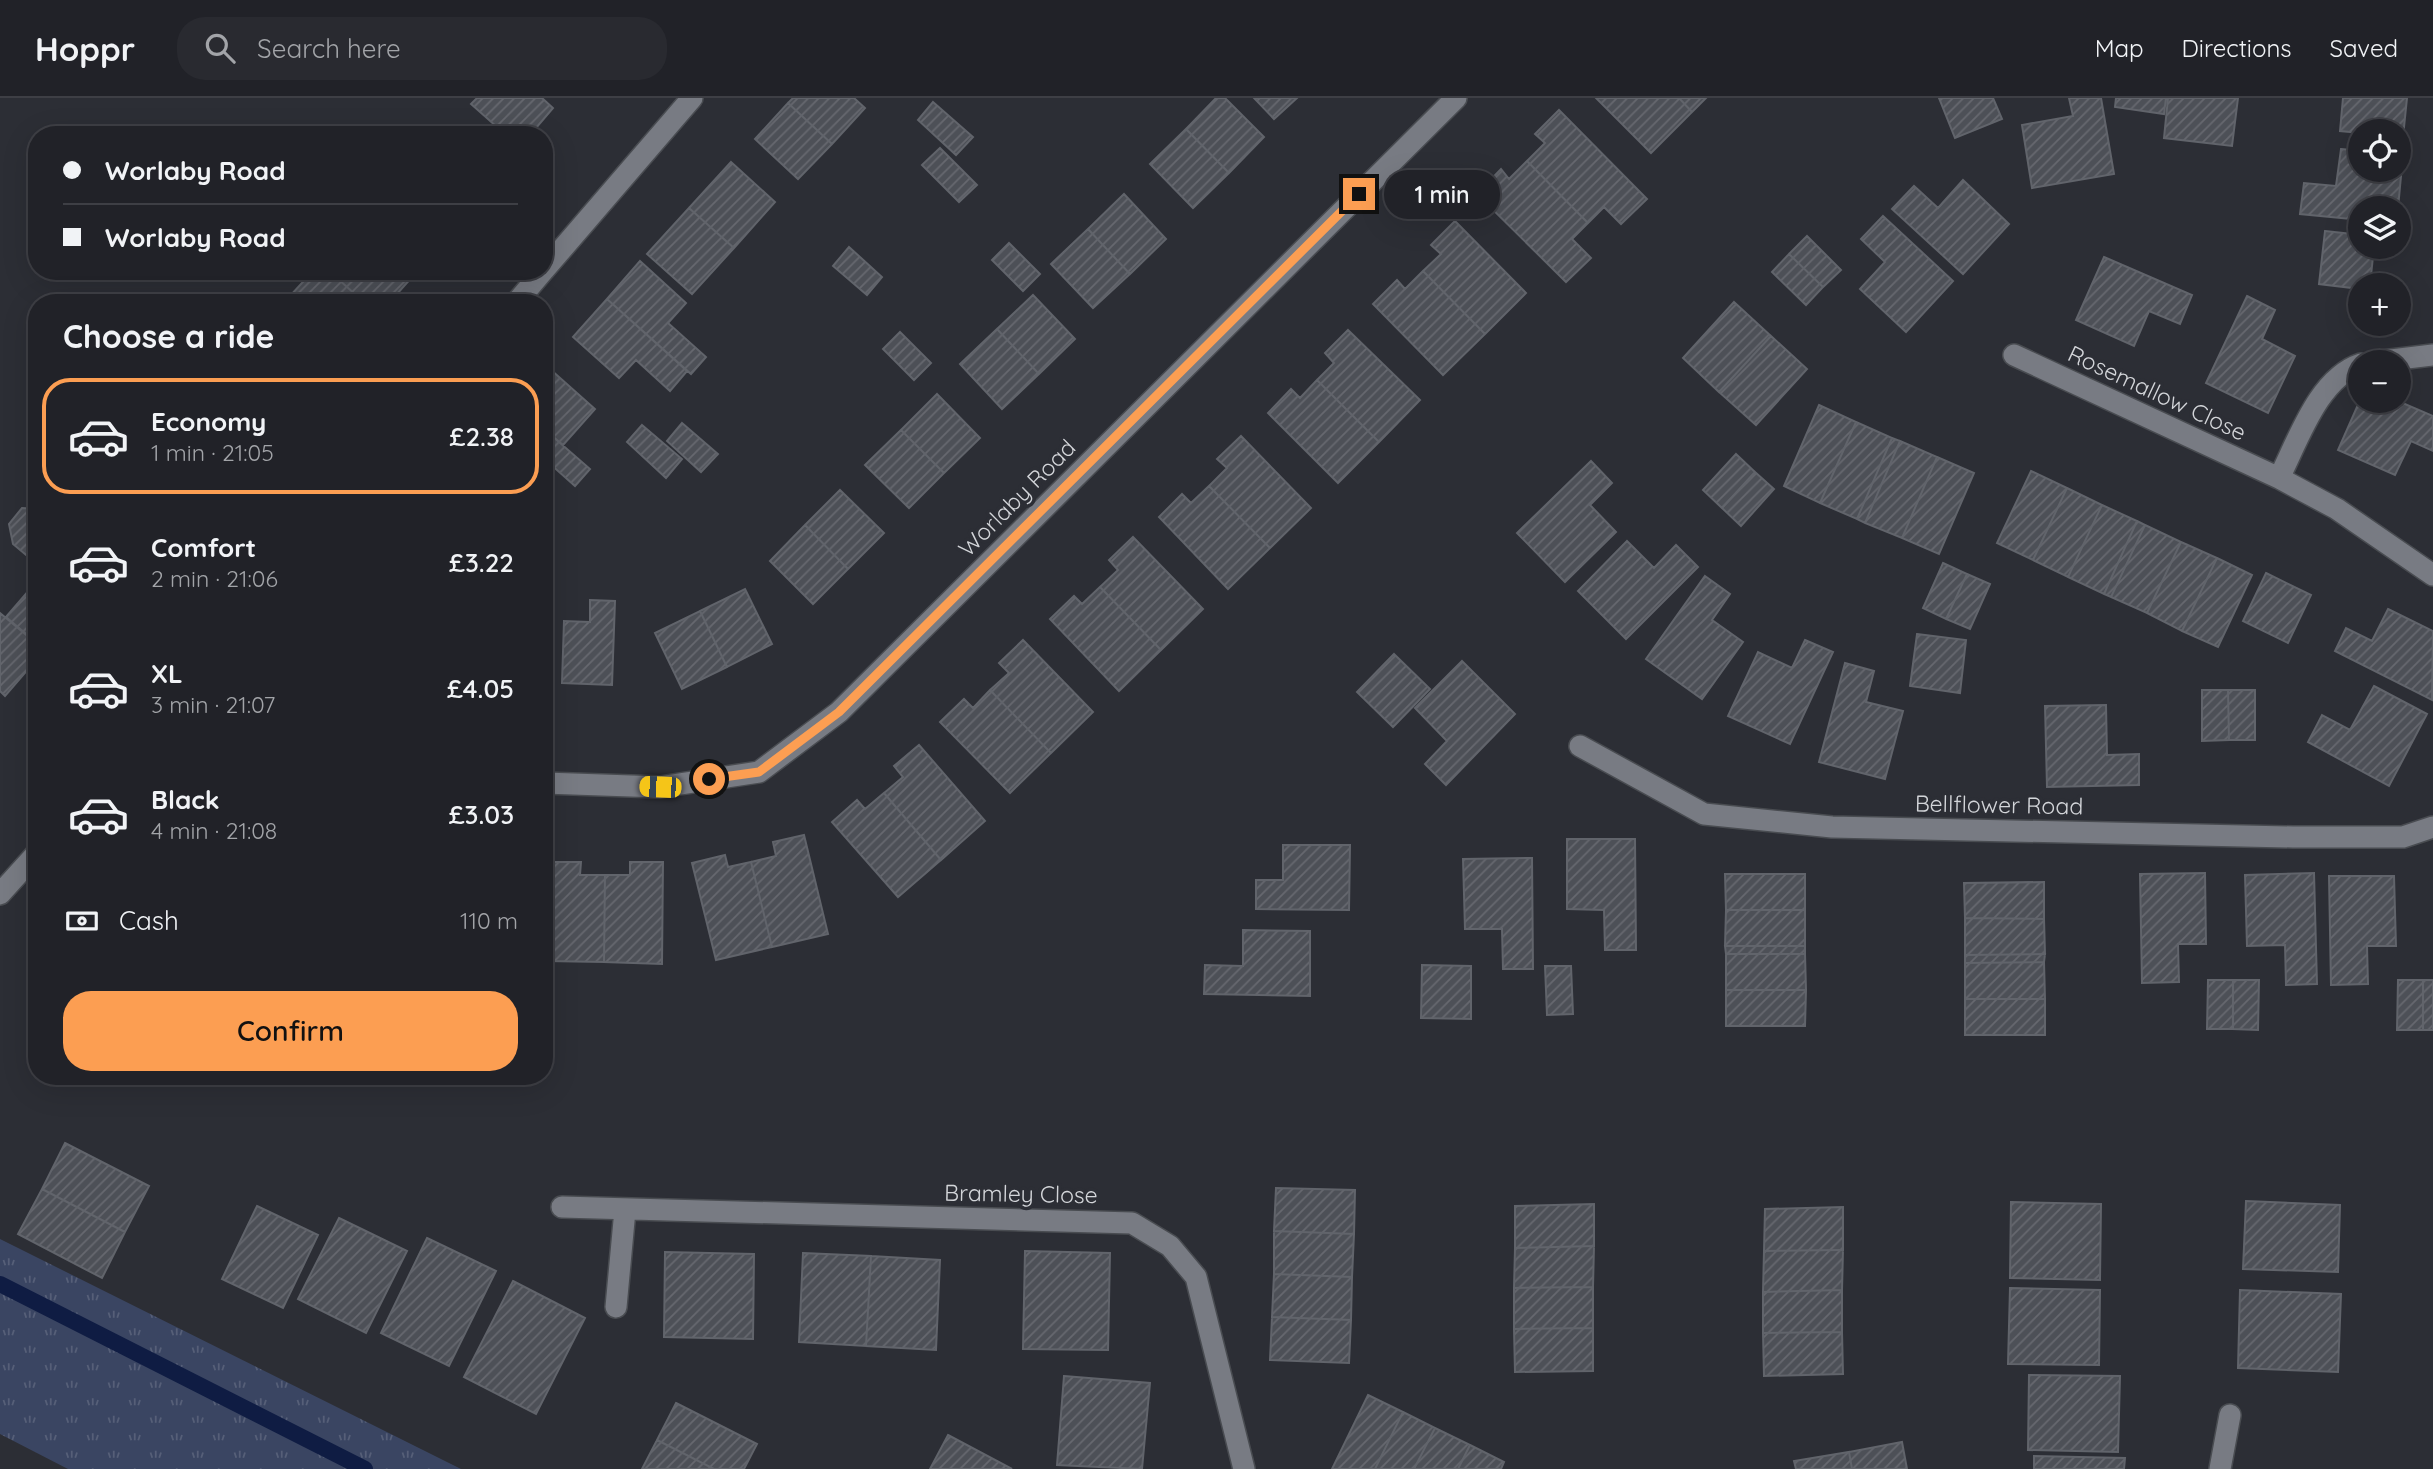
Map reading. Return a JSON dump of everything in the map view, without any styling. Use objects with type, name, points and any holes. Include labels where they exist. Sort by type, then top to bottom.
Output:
[{"type":"street","points":[[553,260],[692,98]]},
{"type":"street","name":"Worlaby Road","points":[[553,783],[660,787],[759,772],[839,712],[1455,98]]},
{"type":"street","points":[[524,294],[536,280]]},
{"type":"street","name":"Rosemallow Close","points":[[2014,355],[2279,478],[2337,509],[2433,575]]},
{"type":"street","points":[[2411,358],[2433,355]]},
{"type":"street","points":[[2279,478],[2322,392],[2348,371]]},
{"type":"street","name":"Bellflower Road","points":[[1580,746],[1704,814],[1832,827],[2403,837],[2433,827]]},
{"type":"street","points":[[0,894],[28,863]]},
{"type":"street","name":"Bramley Close","points":[[562,1207],[1132,1223],[1170,1246],[1196,1276],[1244,1469]]},
{"type":"street","points":[[616,1307],[625,1210]]},
{"type":"street","points":[[2220,1469],[2230,1415]]},
{"type":"green space","points":[[0,1239],[461,1469],[68,1469],[0,1434]]},
{"type":"building","points":[[477,98],[542,98],[553,108],[538,126],[496,126],[471,104]]},
{"type":"building","points":[[793,98],[854,98],[865,108],[832,144],[788,103]]},
{"type":"building","points":[[1216,98],[1225,98],[1264,137],[1229,173],[1186,129]]},
{"type":"building","points":[[1254,98],[1297,98],[1274,119]]},
{"type":"building","points":[[1596,98],[1679,98],[1692,112],[1651,153]]},
{"type":"building","points":[[1679,98],[1706,98],[1692,112]]},
{"type":"building","points":[[1939,98],[1993,98],[2002,119],[1955,138]]},
{"type":"building","points":[[2069,98],[2101,98],[2114,174],[2032,188],[2022,125],[2073,116]]},
{"type":"building","points":[[2116,98],[2166,98],[2164,114],[2115,107]]},
{"type":"building","points":[[2168,98],[2238,98],[2232,146],[2164,138]]},
{"type":"building","points":[[2343,98],[2407,98],[2405,119],[2348,119],[2348,132],[2340,131]]},
{"type":"building","points":[[933,102],[973,137],[956,155],[918,120]]},
{"type":"building","points":[[788,103],[832,144],[798,179],[755,139]]},
{"type":"building","points":[[1559,110],[1647,199],[1621,224],[1604,207],[1588,223],[1527,161],[1545,143],[1535,134]]},
{"type":"building","points":[[1186,129],[1229,173],[1193,208],[1150,164]]},
{"type":"building","points":[[940,148],[977,185],[959,202],[922,165]]},
{"type":"building","points":[[2341,149],[2348,150],[2348,182],[2400,182],[2399,196],[2348,196],[2348,219],[2300,214],[2304,183],[2336,186]]},
{"type":"building","points":[[1527,161],[1588,223],[1572,239],[1591,258],[1566,282],[1477,194],[1501,169],[1509,179]]},
{"type":"building","points":[[731,162],[775,202],[734,248],[689,208]]},
{"type":"building","points":[[1963,180],[2009,224],[1963,274],[1892,209],[1914,186],[1938,208]]},
{"type":"building","points":[[1124,194],[1166,239],[1130,274],[1088,229]]},
{"type":"building","points":[[689,208],[734,248],[692,294],[647,254]]},
{"type":"building","points":[[1883,216],[1953,281],[1906,332],[1860,289],[1885,262],[1861,239]]},
{"type":"building","points":[[1455,221],[1526,293],[1485,334],[1423,271],[1441,254],[1431,245]]},
{"type":"building","points":[[1088,229],[1130,274],[1093,308],[1051,264]]},
{"type":"building","points":[[2325,231],[2348,234],[2348,259],[2373,259],[2371,273],[2348,273],[2348,287],[2319,284]]},
{"type":"building","points":[[1807,236],[1841,270],[1823,287],[1789,254]]},
{"type":"building","points":[[1009,243],[1040,274],[1023,291],[992,260]]},
{"type":"building","points":[[849,247],[882,277],[867,295],[833,266]]},
{"type":"building","points":[[1789,254],[1823,287],[1806,305],[1772,272]]},
{"type":"building","points":[[2104,257],[2192,295],[2180,324],[2149,311],[2134,346],[2076,320]]},
{"type":"building","points":[[640,261],[686,303],[668,323],[706,357],[691,374],[607,299]]},
{"type":"building","points":[[1423,271],[1485,334],[1443,375],[1373,304],[1397,280],[1405,289]]},
{"type":"building","points":[[305,280],[339,280],[355,294],[292,294]]},
{"type":"building","points":[[339,280],[409,280],[397,294],[355,294]]},
{"type":"building","points":[[1033,295],[1075,339],[1039,374],[997,329]]},
{"type":"building","points":[[2247,296],[2275,310],[2262,339],[2295,356],[2268,413],[2206,383]]},
{"type":"building","points":[[607,299],[687,371],[670,391],[636,360],[619,378],[573,337]]},
{"type":"building","points":[[1734,302],[1771,336],[1719,392],[1683,358]]},
{"type":"building","points":[[997,329],[1039,374],[1002,409],[960,364]]},
{"type":"building","points":[[1348,330],[1420,400],[1379,442],[1317,380],[1334,363],[1325,353]]},
{"type":"building","points":[[900,332],[931,363],[914,380],[883,349]]},
{"type":"building","points":[[1771,336],[1807,369],[1756,425],[1719,392]]},
{"type":"building","points":[[553,372],[595,409],[563,445],[553,437]]},
{"type":"building","points":[[1317,380],[1379,442],[1338,483],[1268,413],[1291,389],[1300,398]]},
{"type":"building","points":[[937,394],[980,438],[944,473],[901,430]]},
{"type":"building","points":[[1819,405],[1856,422],[1820,503],[1784,486]]},
{"type":"building","points":[[2411,407],[2433,416],[2433,451],[2411,441],[2395,475],[2338,450],[2354,413],[2411,413]]},
{"type":"building","points":[[1856,422],[1892,438],[1857,519],[1820,503]]},
{"type":"building","points":[[682,423],[718,454],[701,472],[667,441]]},
{"type":"building","points":[[642,425],[682,459],[666,478],[627,442]]},
{"type":"building","points":[[901,430],[944,473],[909,508],[865,465]]},
{"type":"building","points":[[1241,436],[1311,508],[1270,548],[1209,486],[1227,468],[1217,459]]},
{"type":"building","points":[[553,437],[590,469],[575,486],[553,466]]},
{"type":"building","points":[[1892,438],[1900,441],[1865,523],[1857,519]]},
{"type":"building","points":[[1900,441],[1937,457],[1902,538],[1865,523]]},
{"type":"building","points":[[1736,454],[1755,472],[1722,508],[1703,490]]},
{"type":"building","points":[[1937,457],[1974,473],[1939,554],[1902,538]]},
{"type":"building","points":[[1591,461],[1612,483],[1590,505],[1616,532],[1565,582],[1517,533]]},
{"type":"building","points":[[2031,471],[2067,488],[2033,560],[1997,543]]},
{"type":"building","points":[[1755,472],[1774,489],[1741,526],[1722,508]]},
{"type":"building","points":[[1209,486],[1270,548],[1228,589],[1159,517],[1182,494],[1191,503]]},
{"type":"building","points":[[2067,488],[2102,505],[2068,577],[2033,560]]},
{"type":"building","points":[[840,490],[884,533],[848,569],[805,525]]},
{"type":"building","points":[[2102,505],[2137,521],[2104,594],[2068,577]]},
{"type":"building","points":[[22,508],[28,508],[28,556],[13,544],[9,524]]},
{"type":"building","points":[[2137,521],[2145,525],[2111,597],[2104,594]]},
{"type":"building","points":[[805,525],[848,569],[813,604],[770,561]]},
{"type":"building","points":[[2145,525],[2181,542],[2147,613],[2111,597]]},
{"type":"building","points":[[1133,537],[1203,609],[1161,650],[1100,587],[1118,570],[1109,560]]},
{"type":"building","points":[[1627,541],[1654,568],[1676,545],[1698,567],[1626,639],[1578,591]]},
{"type":"building","points":[[2181,542],[2217,558],[2182,631],[2147,613]]},
{"type":"building","points":[[2217,558],[2252,575],[2218,647],[2182,631]]},
{"type":"building","points":[[1943,563],[1967,574],[1946,619],[1923,608]]},
{"type":"building","points":[[2266,573],[2311,595],[2288,643],[2243,621]]},
{"type":"building","points":[[1967,574],[1990,584],[1970,629],[1946,619]]},
{"type":"building","points":[[1705,576],[1730,594],[1712,620],[1743,642],[1702,699],[1646,659]]},
{"type":"building","points":[[1100,587],[1161,650],[1119,691],[1050,619],[1074,596],[1082,604]]},
{"type":"building","points":[[745,589],[772,644],[727,667],[700,611]]},
{"type":"building","points":[[28,591],[28,635],[6,617]]},
{"type":"building","points":[[590,600],[615,601],[612,685],[562,683],[564,621],[590,622]]},
{"type":"building","points":[[2388,609],[2433,631],[2432,700],[2335,651],[2346,628],[2372,641]]},
{"type":"building","points":[[700,611],[727,667],[682,689],[655,633]]},
{"type":"building","points":[[0,613],[28,636],[28,669],[5,696],[0,691]]},
{"type":"building","points":[[1917,634],[1966,640],[1960,693],[1910,686]]},
{"type":"building","points":[[1023,640],[1093,712],[1051,753],[990,690],[1009,673],[999,663]]},
{"type":"building","points":[[1805,640],[1833,652],[1790,744],[1728,716],[1758,652],[1792,668]]},
{"type":"building","points":[[1394,654],[1430,689],[1393,727],[1357,692]]},
{"type":"building","points":[[1462,661],[1515,714],[1446,785],[1425,764],[1447,741],[1415,708]]},
{"type":"building","points":[[1845,663],[1874,671],[1866,702],[1903,711],[1885,779],[1819,762]]},
{"type":"building","points":[[2374,686],[2427,714],[2389,786],[2308,742],[2322,715],[2350,730]]},
{"type":"building","points":[[990,690],[1051,753],[1010,793],[940,722],[964,699],[973,708]]},
{"type":"building","points":[[2202,690],[2228,690],[2229,740],[2202,741]]},
{"type":"building","points":[[2228,690],[2255,690],[2255,740],[2229,740]]},
{"type":"building","points":[[2106,705],[2107,755],[2139,754],[2139,785],[2047,787],[2045,706]]},
{"type":"building","points":[[919,745],[985,821],[941,860],[884,793],[903,777],[894,766]]},
{"type":"building","points":[[884,793],[941,860],[898,897],[832,822],[857,800],[865,809]]},
{"type":"building","points":[[804,835],[828,934],[772,947],[751,862],[776,856],[773,842]]},
{"type":"building","points":[[1567,839],[1635,839],[1636,950],[1605,950],[1604,910],[1567,909]]},
{"type":"building","points":[[1283,845],[1350,845],[1349,910],[1256,909],[1256,880],[1283,880]]},
{"type":"building","points":[[725,855],[728,867],[751,862],[772,947],[716,960],[692,863]]},
{"type":"building","points":[[1532,858],[1533,969],[1503,969],[1502,929],[1465,929],[1463,859]]},
{"type":"building","points":[[553,862],[581,862],[580,875],[605,875],[604,962],[553,961]]},
{"type":"building","points":[[630,862],[663,862],[662,964],[604,962],[605,875],[630,875]]},
{"type":"building","points":[[2205,873],[2206,944],[2178,944],[2179,982],[2142,983],[2140,874]]},
{"type":"building","points":[[2314,873],[2317,984],[2286,985],[2285,945],[2247,946],[2245,875]]},
{"type":"building","points":[[1725,874],[1805,874],[1805,910],[1726,910]]},
{"type":"building","points":[[2329,876],[2394,876],[2396,946],[2367,946],[2368,984],[2331,985]]},
{"type":"building","points":[[2044,882],[2044,919],[1965,918],[1964,883]]},
{"type":"building","points":[[1726,910],[1805,910],[1805,946],[1725,946]]},
{"type":"building","points":[[1965,918],[2044,919],[2045,954],[1965,955]]},
{"type":"building","points":[[1243,930],[1310,931],[1310,996],[1204,994],[1205,965],[1243,966]]},
{"type":"building","points":[[1725,946],[1805,946],[1805,954],[1726,954]]},
{"type":"building","points":[[1726,954],[1805,954],[1806,990],[1726,990]]},
{"type":"building","points":[[2045,954],[2044,962],[1965,963],[1965,955]]},
{"type":"building","points":[[2044,962],[2045,999],[1965,999],[1965,963]]},
{"type":"building","points":[[1422,965],[1471,966],[1471,1019],[1421,1018]]},
{"type":"building","points":[[1545,966],[1571,966],[1573,1014],[1547,1015]]},
{"type":"building","points":[[2208,980],[2233,980],[2233,1029],[2207,1029]]},
{"type":"building","points":[[2233,980],[2259,980],[2258,1030],[2233,1029]]},
{"type":"building","points":[[2398,980],[2423,980],[2423,1030],[2397,1030]]},
{"type":"building","points":[[2423,980],[2433,980],[2433,1030],[2423,1030]]},
{"type":"building","points":[[1726,990],[1806,990],[1805,1026],[1726,1026]]},
{"type":"building","points":[[1965,999],[2045,999],[2045,1035],[1965,1035]]},
{"type":"building","points":[[65,1143],[149,1186],[125,1232],[42,1189]]},
{"type":"building","points":[[1276,1188],[1355,1190],[1354,1234],[1274,1231]]},
{"type":"building","points":[[42,1189],[125,1232],[102,1278],[18,1234]]},
{"type":"building","points":[[2246,1201],[2340,1205],[2338,1272],[2243,1269]]},
{"type":"building","points":[[2011,1202],[2101,1204],[2100,1280],[2010,1278]]},
{"type":"building","points":[[1594,1204],[1594,1246],[1515,1248],[1515,1206]]},
{"type":"building","points":[[257,1206],[318,1235],[283,1308],[222,1279]]},
{"type":"building","points":[[1843,1207],[1843,1250],[1764,1251],[1765,1209]]},
{"type":"building","points":[[339,1218],[407,1251],[366,1333],[298,1299]]},
{"type":"building","points":[[1274,1231],[1354,1234],[1352,1277],[1274,1274]]},
{"type":"building","points":[[427,1238],[496,1271],[449,1366],[381,1333]]},
{"type":"building","points":[[1594,1246],[1593,1287],[1514,1288],[1515,1248]]},
{"type":"building","points":[[1843,1250],[1842,1290],[1763,1292],[1764,1251]]},
{"type":"building","points":[[1025,1251],[1110,1253],[1108,1350],[1023,1349]]},
{"type":"building","points":[[665,1252],[754,1254],[753,1339],[664,1337]]},
{"type":"building","points":[[803,1253],[871,1256],[866,1346],[799,1342]]},
{"type":"building","points":[[871,1256],[940,1260],[936,1350],[866,1346]]},
{"type":"building","points":[[1274,1274],[1352,1277],[1351,1320],[1272,1317]]},
{"type":"building","points":[[513,1281],[585,1318],[536,1414],[464,1377]]},
{"type":"building","points":[[1593,1287],[1593,1328],[1514,1329],[1514,1288]]},
{"type":"building","points":[[2010,1288],[2100,1290],[2099,1365],[2008,1364]]},
{"type":"building","points":[[1842,1290],[1842,1332],[1763,1333],[1763,1292]]},
{"type":"building","points":[[2240,1290],[2341,1294],[2338,1372],[2238,1368]]},
{"type":"building","points":[[1272,1317],[1351,1320],[1349,1363],[1270,1360]]},
{"type":"building","points":[[1593,1328],[1593,1371],[1515,1372],[1514,1329]]},
{"type":"building","points":[[1842,1332],[1843,1374],[1764,1376],[1763,1333]]},
{"type":"building","points":[[2029,1375],[2120,1376],[2118,1452],[2028,1450]]},
{"type":"building","points":[[1064,1376],[1150,1383],[1142,1469],[1057,1465]]},
{"type":"building","points":[[1368,1395],[1403,1412],[1375,1469],[1332,1469]]},
{"type":"building","points":[[676,1403],[757,1444],[744,1469],[714,1469],[657,1440]]},
{"type":"building","points":[[1403,1412],[1435,1428],[1414,1469],[1375,1469]]},
{"type":"building","points":[[1435,1428],[1470,1445],[1458,1469],[1414,1469]]},
{"type":"building","points":[[948,1435],[1012,1469],[930,1469]]},
{"type":"building","points":[[657,1440],[714,1469],[642,1469]]},
{"type":"building","points":[[1902,1442],[1907,1469],[1852,1469],[1849,1452]]},
{"type":"building","points":[[1470,1445],[1504,1462],[1501,1469],[1458,1469]]},
{"type":"building","points":[[1849,1452],[1852,1469],[1796,1469],[1794,1461]]},
{"type":"building","points":[[2034,1456],[2125,1458],[2124,1469],[2034,1469]]},
{"type":"waterway","points":[[0,1284],[365,1469]]},
{"type":"route","points":[[709,779],[759,772],[839,712],[1359,194]]}]
